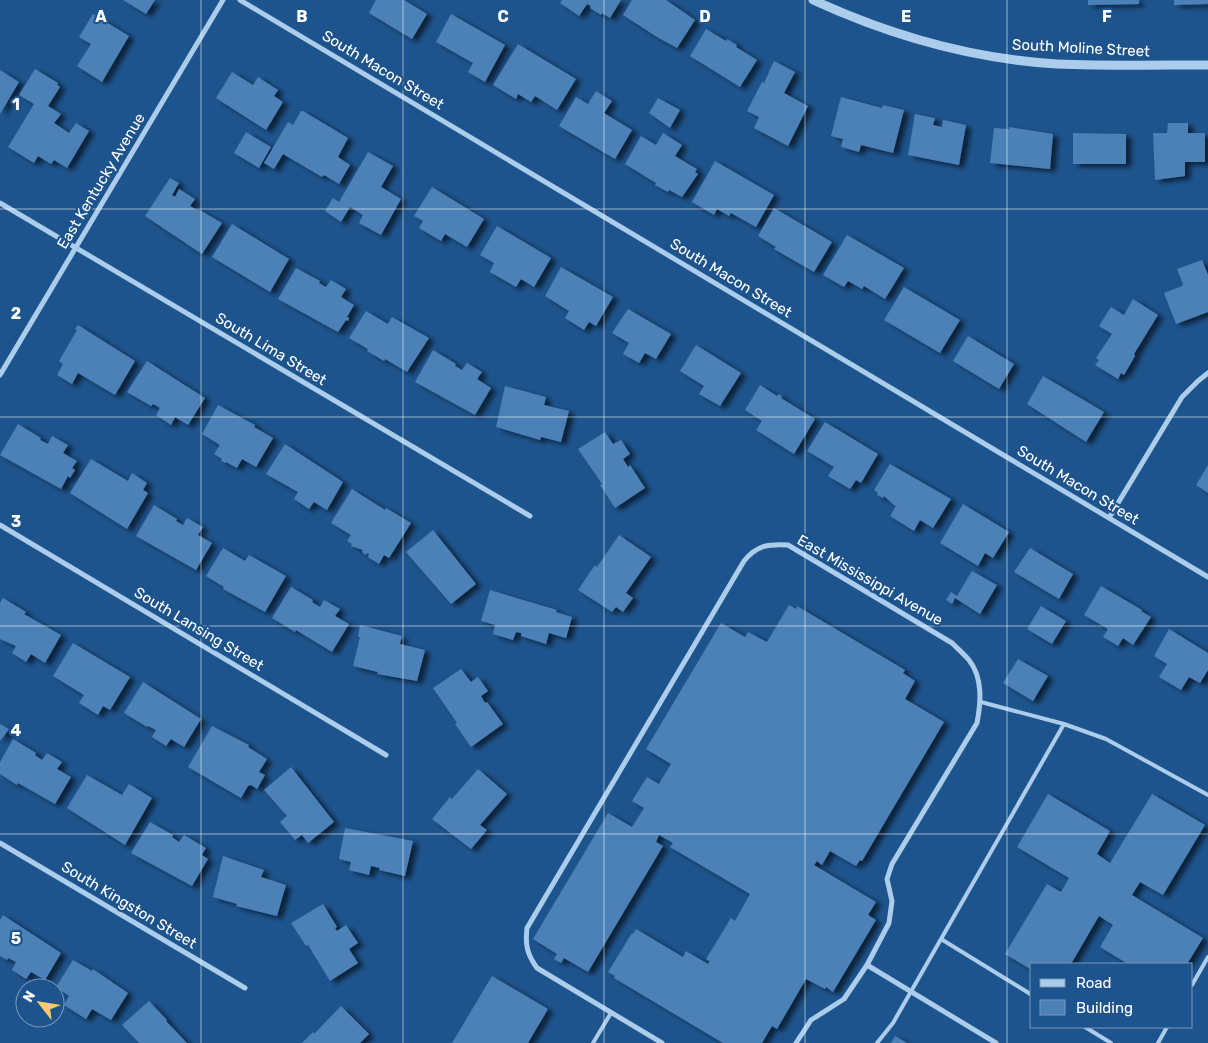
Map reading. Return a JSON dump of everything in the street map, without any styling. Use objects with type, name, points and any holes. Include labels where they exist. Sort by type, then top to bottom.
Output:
[{"type":"street","name":"East Kentucky Avenue","points":[[0,375],[223,0]]},
{"type":"street","name":"South Macon Street","points":[[240,0],[1208,577]]},
{"type":"street","name":"South Moline Street","points":[[813,0],[848,16],[916,39],[985,55],[1056,64],[1208,65]]},
{"type":"street","name":"South Lima Street","points":[[0,203],[530,516]]},
{"type":"street","points":[[1109,518],[1182,397],[1208,374]]},
{"type":"street","name":"South Lansing Street","points":[[0,525],[386,755]]},
{"type":"street","name":"East Mississippi Avenue","points":[[662,1043],[537,968],[528,956],[525,943],[527,928],[744,561],[756,549],[770,544],[788,546],[952,643],[969,660],[978,680],[981,702],[977,723],[892,864],[887,879],[892,901],[889,923],[867,965],[844,999],[811,1020],[796,1043]]},
{"type":"street","name":"South Kingston Street","points":[[0,843],[245,988]]},
{"type":"street","points":[[867,965],[996,1043]]},
{"type":"lane","points":[[981,702],[1064,724],[1106,739],[1208,795]]},
{"type":"lane","points":[[877,1043],[893,1023],[1064,724]]},
{"type":"lane","points":[[941,939],[1030,994]]},
{"type":"lane","points":[[1193,983],[1208,957]]},
{"type":"lane","points":[[593,1043],[611,1013]]},
{"type":"lane","points":[[1087,1028],[1108,1042]]},
{"type":"lane","points":[[1158,1043],[1166,1028]]},
{"type":"building","points":[[123,0],[155,0],[146,14]]},
{"type":"building","points":[[376,0],[404,0],[427,14],[412,39],[369,13]]},
{"type":"building","points":[[562,0],[621,0],[610,18],[602,13],[601,15],[587,4],[579,16],[560,3]]},
{"type":"building","points":[[632,0],[666,0],[695,20],[677,48],[623,15]]},
{"type":"building","points":[[1088,0],[1139,0],[1139,4],[1088,5]]},
{"type":"building","points":[[1174,0],[1208,0],[1208,4],[1174,5]]},
{"type":"building","points":[[93,14],[129,36],[102,82],[77,66],[91,44],[79,37]]},
{"type":"building","points":[[451,14],[505,45],[485,82],[468,72],[473,63],[436,42]]},
{"type":"building","points":[[706,29],[737,45],[736,47],[757,60],[740,87],[690,56]]},
{"type":"building","points":[[518,44],[576,79],[557,110],[535,96],[531,102],[518,94],[516,99],[493,85]]},
{"type":"building","points":[[774,61],[795,72],[784,93],[808,106],[788,146],[754,128],[759,117],[747,111],[762,82],[764,83]]},
{"type":"building","points":[[35,69],[58,83],[57,85],[60,87],[48,106],[61,114],[54,123],[69,133],[76,123],[89,131],[67,168],[54,160],[51,164],[38,156],[34,163],[8,147],[34,104],[19,95]]},
{"type":"building","points":[[0,70],[19,82],[0,114]]},
{"type":"building","points":[[232,72],[253,85],[258,77],[278,90],[274,96],[283,102],[266,130],[216,98]]},
{"type":"building","points":[[596,91],[612,101],[604,113],[632,130],[615,159],[559,126],[576,97],[588,104]]},
{"type":"building","points":[[841,97],[882,108],[883,105],[904,110],[893,153],[861,145],[859,152],[841,147],[843,139],[831,136]]},
{"type":"building","points":[[658,98],[680,110],[670,128],[649,113]]},
{"type":"building","points":[[301,111],[348,138],[338,157],[350,165],[339,184],[324,175],[322,177],[283,154],[274,169],[264,163],[288,122],[293,125]]},
{"type":"building","points":[[915,114],[935,118],[933,125],[942,127],[943,120],[966,125],[959,165],[908,155]]},
{"type":"building","points":[[1168,123],[1188,123],[1188,133],[1205,133],[1205,162],[1185,162],[1185,176],[1155,180],[1153,133],[1167,133]]},
{"type":"building","points":[[1009,127],[1053,134],[1050,169],[990,163],[994,128],[1009,129]]},
{"type":"building","points":[[246,132],[271,147],[259,168],[234,153]]},
{"type":"building","points":[[663,133],[682,145],[675,156],[697,169],[695,172],[698,174],[682,197],[655,185],[656,183],[625,164],[641,136],[656,145]]},
{"type":"building","points":[[1073,133],[1126,134],[1126,164],[1073,164]]},
{"type":"building","points":[[368,152],[393,166],[381,187],[401,199],[381,235],[359,223],[363,215],[350,207],[341,222],[325,211],[333,198],[339,202]]},
{"type":"building","points":[[715,161],[774,195],[756,227],[731,213],[729,216],[717,209],[714,215],[692,202]]},
{"type":"building","points":[[170,178],[179,183],[172,195],[175,197],[179,189],[195,199],[190,206],[222,223],[202,254],[145,216]]},
{"type":"building","points":[[432,187],[484,219],[467,247],[445,234],[441,241],[419,228],[423,221],[414,216]]},
{"type":"building","points":[[774,208],[832,242],[814,272],[774,249],[776,247],[758,236]]},
{"type":"building","points":[[232,224],[289,259],[270,292],[212,257]]},
{"type":"building","points":[[497,226],[551,258],[534,287],[521,279],[516,287],[490,272],[494,263],[480,255]]},
{"type":"building","points":[[847,235],[904,268],[885,299],[864,286],[862,289],[848,281],[844,287],[823,275]]},
{"type":"building","points":[[1202,260],[1208,275],[1208,312],[1176,324],[1164,293],[1182,286],[1183,284],[1177,269]]},
{"type":"building","points":[[561,267],[613,297],[596,326],[589,322],[584,330],[565,318],[569,311],[545,296]]},
{"type":"building","points":[[296,268],[320,281],[319,283],[326,287],[331,280],[346,289],[341,297],[354,305],[347,317],[349,318],[348,321],[346,320],[338,332],[278,299]]},
{"type":"building","points":[[904,287],[960,320],[940,353],[884,320]]},
{"type":"building","points":[[1133,299],[1158,315],[1134,354],[1135,356],[1124,375],[1121,373],[1118,379],[1095,365],[1099,360],[1096,358],[1112,334],[1099,326],[1111,307],[1124,315]]},
{"type":"building","points":[[628,309],[671,334],[656,359],[645,353],[639,363],[623,354],[629,343],[612,333]]},
{"type":"building","points":[[366,311],[388,324],[392,317],[429,338],[407,372],[385,359],[384,361],[349,338]]},
{"type":"building","points":[[78,325],[135,361],[115,395],[78,373],[72,384],[57,375],[63,364],[59,361]]},
{"type":"building","points":[[968,336],[1014,364],[999,389],[953,361]]},
{"type":"building","points":[[696,345],[741,373],[720,406],[699,394],[704,386],[680,371]]},
{"type":"building","points":[[433,350],[456,364],[455,366],[462,370],[467,363],[482,372],[477,379],[491,388],[475,415],[415,382]]},
{"type":"building","points":[[147,361],[205,398],[188,425],[175,417],[171,425],[156,415],[160,408],[153,404],[151,406],[127,392]]},
{"type":"building","points":[[1043,376],[1104,412],[1086,442],[1027,404]]},
{"type":"building","points":[[760,385],[777,396],[779,394],[782,396],[781,398],[815,419],[794,454],[756,430],[762,421],[745,410]]},
{"type":"building","points":[[505,386],[546,397],[544,405],[569,411],[561,442],[541,437],[540,440],[496,427]]},
{"type":"building","points":[[218,405],[255,425],[254,427],[273,438],[256,467],[242,459],[237,468],[221,461],[222,459],[214,454],[220,445],[202,434]]},
{"type":"building","points":[[825,422],[878,454],[861,483],[856,480],[850,489],[828,476],[834,467],[807,451]]},
{"type":"building","points":[[18,424],[48,444],[52,436],[68,445],[63,453],[77,461],[72,468],[75,470],[70,478],[68,476],[61,489],[0,455]]},
{"type":"building","points":[[605,432],[613,444],[621,440],[630,454],[623,459],[628,467],[630,465],[645,488],[615,508],[600,485],[602,484],[578,449]]},
{"type":"building","points":[[285,444],[343,482],[327,510],[314,502],[309,509],[294,499],[298,492],[266,474]]},
{"type":"building","points":[[91,459],[128,481],[132,473],[147,483],[143,490],[148,493],[127,529],[70,493]]},
{"type":"building","points":[[890,464],[951,499],[933,528],[920,520],[914,531],[890,516],[897,504],[895,506],[884,496],[883,498],[877,495],[878,493],[874,490]]},
{"type":"building","points":[[1208,465],[1208,493],[1196,485]]},
{"type":"building","points":[[352,489],[385,510],[386,508],[411,523],[389,558],[384,555],[379,564],[368,557],[369,554],[367,553],[366,555],[362,552],[363,550],[351,546],[352,544],[347,541],[351,535],[331,523]]},
{"type":"building","points":[[963,504],[1009,532],[993,558],[985,553],[978,566],[940,543]]},
{"type":"building","points":[[154,505],[177,519],[176,521],[183,525],[187,518],[203,527],[198,535],[212,543],[196,570],[136,536]]},
{"type":"building","points":[[433,530],[476,584],[451,604],[406,552]]},
{"type":"building","points":[[619,535],[651,557],[626,593],[633,598],[623,612],[616,607],[612,612],[578,590]]},
{"type":"building","points":[[223,548],[245,561],[249,555],[286,576],[265,612],[223,589],[224,587],[206,576]]},
{"type":"building","points":[[1030,548],[1073,574],[1059,599],[1014,572]]},
{"type":"building","points":[[972,571],[997,585],[980,614],[955,598],[952,604],[946,600],[951,592],[957,596]]},
{"type":"building","points":[[1101,586],[1151,617],[1133,645],[1123,638],[1118,646],[1103,637],[1108,629],[1084,615]]},
{"type":"building","points":[[291,587],[313,600],[312,602],[320,607],[324,600],[340,609],[335,616],[349,624],[332,652],[272,618]]},
{"type":"building","points":[[490,590],[557,610],[556,612],[572,617],[566,638],[549,633],[546,644],[521,636],[521,633],[516,632],[513,640],[493,634],[495,625],[481,621]]},
{"type":"building","points":[[3,598],[26,612],[24,614],[61,635],[45,663],[31,654],[26,662],[12,653],[16,646],[0,639],[0,603]]},
{"type":"building","points":[[789,605],[796,609],[797,606],[905,670],[903,673],[915,681],[905,699],[944,722],[862,861],[860,860],[856,866],[830,851],[822,865],[817,861],[814,865],[876,902],[868,915],[876,920],[833,992],[806,979],[777,1029],[772,1026],[762,1043],[723,1043],[614,978],[615,976],[608,972],[636,929],[683,957],[686,951],[708,964],[710,961],[706,959],[731,918],[735,921],[750,894],[670,847],[673,843],[659,835],[656,842],[663,846],[588,972],[564,958],[561,963],[554,959],[557,954],[533,939],[608,813],[632,827],[644,808],[632,801],[647,777],[659,784],[671,764],[646,749],[721,623],[745,637],[748,632],[767,642]]},
{"type":"building","points":[[1041,606],[1066,621],[1052,644],[1027,629]]},
{"type":"building","points":[[360,625],[402,636],[400,644],[425,650],[417,681],[377,674],[378,672],[353,666],[360,637],[358,637]]},
{"type":"building","points":[[1169,629],[1208,653],[1208,670],[1200,683],[1189,677],[1181,690],[1159,677],[1167,664],[1154,656]]},
{"type":"building","points":[[73,643],[130,677],[110,710],[103,706],[98,715],[79,703],[84,695],[53,676]]},
{"type":"building","points":[[1018,659],[1048,676],[1033,701],[1003,683]]},
{"type":"building","points":[[461,669],[471,682],[478,677],[488,691],[481,696],[503,724],[471,747],[433,688]]},
{"type":"building","points":[[143,682],[201,719],[184,747],[171,739],[166,746],[152,737],[156,730],[147,727],[124,713]]},
{"type":"building","points":[[0,724],[9,729],[0,741]]},
{"type":"building","points":[[212,726],[249,745],[248,747],[267,759],[259,772],[265,775],[257,789],[251,785],[248,786],[241,798],[188,767]]},
{"type":"building","points":[[13,739],[36,753],[35,755],[42,760],[47,753],[62,762],[57,769],[71,777],[55,804],[18,783],[17,785],[0,774],[0,762]]},
{"type":"building","points":[[291,767],[334,822],[308,843],[302,835],[295,840],[280,822],[287,816],[264,790]]},
{"type":"building","points":[[478,769],[507,794],[480,825],[487,830],[471,849],[432,819],[450,797],[452,799]]},
{"type":"building","points":[[87,775],[122,795],[129,784],[152,798],[125,845],[67,808]]},
{"type":"building","points":[[1048,794],[1110,831],[1097,854],[1110,863],[1152,794],[1205,825],[1163,895],[1140,882],[1132,895],[1203,938],[1188,963],[1126,963],[1100,947],[1113,925],[1099,916],[1072,963],[1030,963],[1030,969],[1005,954],[1047,884],[1061,892],[1069,878],[1017,847]]},
{"type":"building","points":[[150,822],[173,835],[172,837],[179,842],[184,835],[206,848],[202,855],[208,859],[192,886],[131,853]]},
{"type":"building","points":[[345,828],[413,841],[405,876],[379,870],[380,868],[371,866],[369,875],[349,870],[351,862],[339,859]]},
{"type":"building","points":[[223,856],[264,870],[261,877],[286,885],[277,916],[236,906],[237,904],[213,897]]},
{"type":"building","points":[[323,904],[337,927],[335,928],[337,931],[346,925],[358,943],[349,949],[358,963],[330,981],[308,945],[306,946],[291,923]]},
{"type":"building","points":[[3,915],[61,953],[46,978],[42,978],[31,972],[27,978],[24,978],[12,970],[16,962],[0,956],[0,920]]},
{"type":"building","points":[[73,960],[92,971],[93,969],[128,993],[111,1020],[92,1009],[86,1019],[65,1006],[69,996],[65,993],[65,978],[62,978]]},
{"type":"building","points":[[492,976],[548,1009],[528,1043],[452,1043]]},
{"type":"building","points":[[149,1001],[187,1043],[139,1043],[122,1025]]},
{"type":"building","points":[[341,1006],[369,1034],[360,1043],[302,1043],[313,1032],[314,1034]]},
{"type":"building","points":[[895,1036],[907,1043],[891,1043]]}]
